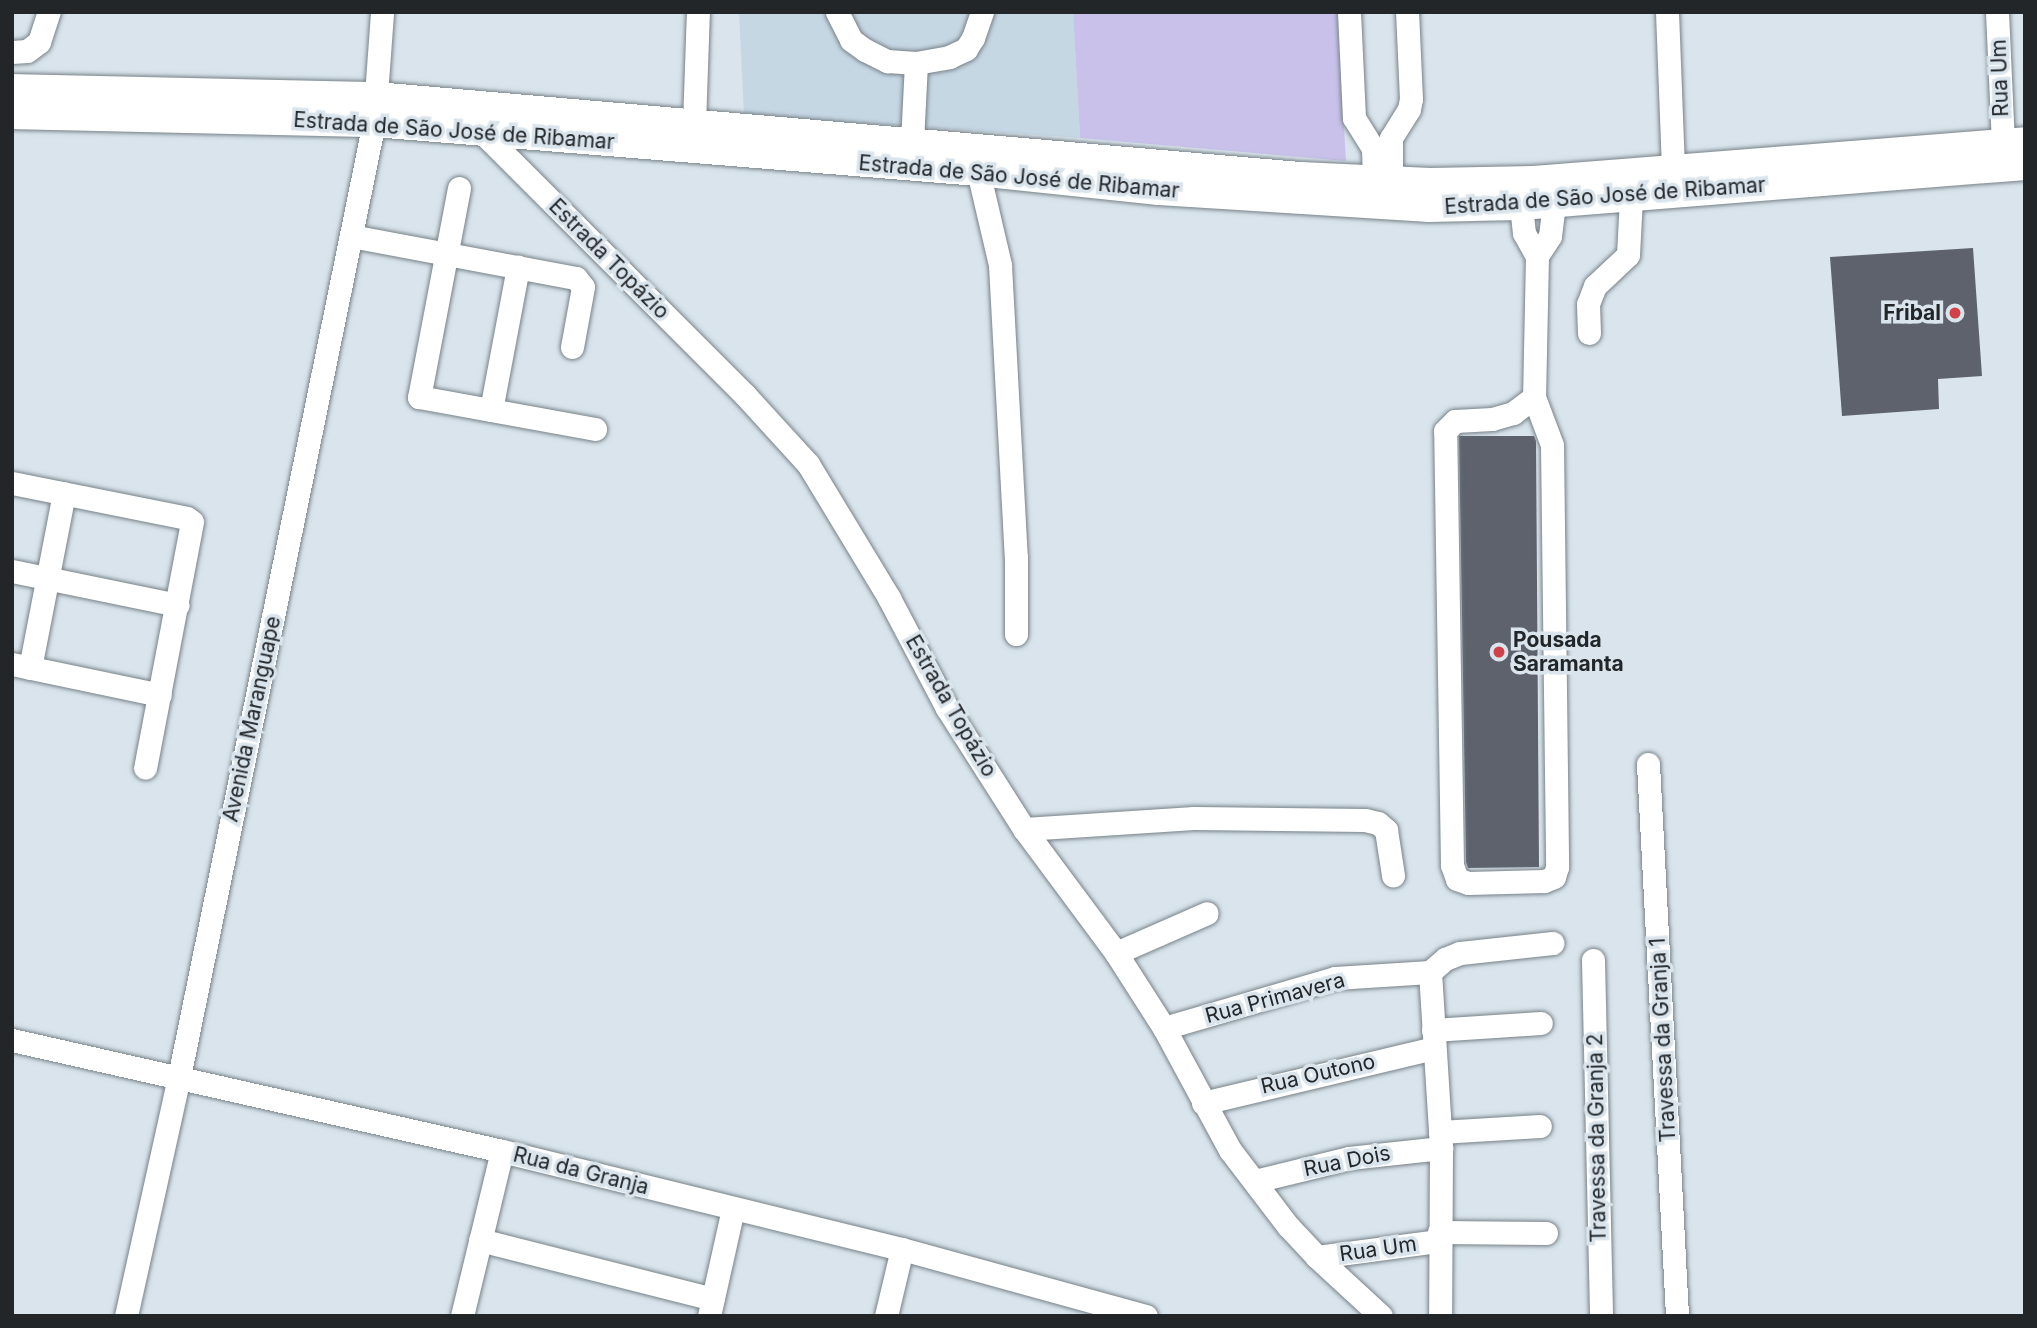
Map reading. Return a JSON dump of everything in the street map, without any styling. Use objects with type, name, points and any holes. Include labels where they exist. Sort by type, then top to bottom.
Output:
[{"type":"main road","name":"Estrada de São José de Ribamar","points":[[12,89],[375,110],[694,124],[1161,166],[1382,181],[1534,181],[2014,143]]},
{"type":"main road","name":"Estrada de São José de Ribamar","points":[[12,114],[375,110],[480,130],[978,171],[1159,190],[1314,202],[1429,207],[1521,205],[2025,165]]},
{"type":"street","points":[[12,52],[27,51],[39,42],[49,12]]},
{"type":"street","name":"Avenida Maranguape","points":[[126,1316],[178,1077],[351,236],[375,110],[382,12]]},
{"type":"street","points":[[694,124],[698,12]]},
{"type":"street","points":[[837,12],[851,40],[865,50],[887,61],[916,63],[949,57],[966,49],[982,12]]},
{"type":"street","points":[[1349,12],[1354,118],[1373,149],[1382,181]]},
{"type":"street","points":[[1382,181],[1391,138],[1409,109],[1411,99],[1407,12]]},
{"type":"street","points":[[1667,12],[1673,170]]},
{"type":"street","name":"Rua Um","points":[[1997,12],[2014,143]]},
{"type":"street","points":[[912,142],[916,63]]},
{"type":"street","name":"Estrada Topázio","points":[[480,130],[745,396],[808,464],[889,598],[947,708],[1024,829],[1116,953],[1164,1028],[1230,1150],[1317,1257],[1381,1316]]},
{"type":"street","points":[[978,171],[1000,265],[1016,556],[1016,634]]},
{"type":"street","points":[[459,188],[419,397],[595,429]]},
{"type":"street","points":[[1589,333],[1588,304],[1595,286],[1628,255],[1631,197]]},
{"type":"street","points":[[1537,256],[1550,236],[1554,202]]},
{"type":"street","points":[[1521,205],[1524,233],[1537,256],[1534,397],[1552,445],[1557,867],[1554,877],[1544,881],[1468,883],[1458,879],[1452,864],[1445,431],[1455,421],[1492,419],[1513,413],[1534,397]]},
{"type":"street","points":[[351,236],[581,281],[583,287],[572,347]]},
{"type":"street","points":[[491,410],[518,267]]},
{"type":"street","points":[[12,483],[187,518],[192,529],[145,768]]},
{"type":"street","points":[[64,493],[47,578],[21,666],[160,695]]},
{"type":"street","points":[[12,571],[178,605]]},
{"type":"street","name":"Travessa da Granja 1","points":[[1648,764],[1677,1316]]},
{"type":"street","points":[[1024,829],[1194,818],[1365,820],[1378,823],[1386,830],[1393,875]]},
{"type":"street","points":[[1116,953],[1207,913]]},
{"type":"street","points":[[1440,1316],[1441,1140],[1430,972],[1445,959],[1460,953],[1552,943]]},
{"type":"street","name":"Travessa da Granja 2","points":[[1593,960],[1601,1316]]},
{"type":"street","name":"Rua Primavera","points":[[1164,1028],[1335,978],[1430,972]]},
{"type":"street","name":"Rua Outono","points":[[1203,1102],[1434,1039],[1541,1023]]},
{"type":"street","name":"Rua da Granja","points":[[12,1040],[502,1150],[902,1249],[1146,1316]]},
{"type":"street","name":"Rua Dois","points":[[1255,1181],[1349,1158],[1441,1140],[1540,1126]]},
{"type":"street","points":[[463,1315],[502,1150]]},
{"type":"street","points":[[480,1240],[711,1307],[733,1209]]},
{"type":"street","name":"Rua Um","points":[[1317,1257],[1439,1236],[1546,1233]]},
{"type":"street","points":[[886,1316],[902,1249]]},
{"type":"shaded area","points":[[739,12],[1073,12],[1080,138],[744,115]]},
{"type":"shaded area","points":[[1073,12],[1337,12],[1346,161],[1080,138]]},
{"type":"building","points":[[1973,248],[1982,376],[1938,379],[1939,409],[1842,416],[1830,257]]},
{"type":"building","name":"Pousada Saramanta","points":[[1459,436],[1534,436],[1536,441],[1539,867],[1468,868],[1466,862]]},
{"type":"place","name":"Fribal","points":[[1955,313]]},
{"type":"place","name":"Pousada Saramanta","points":[[1499,652]]}]
